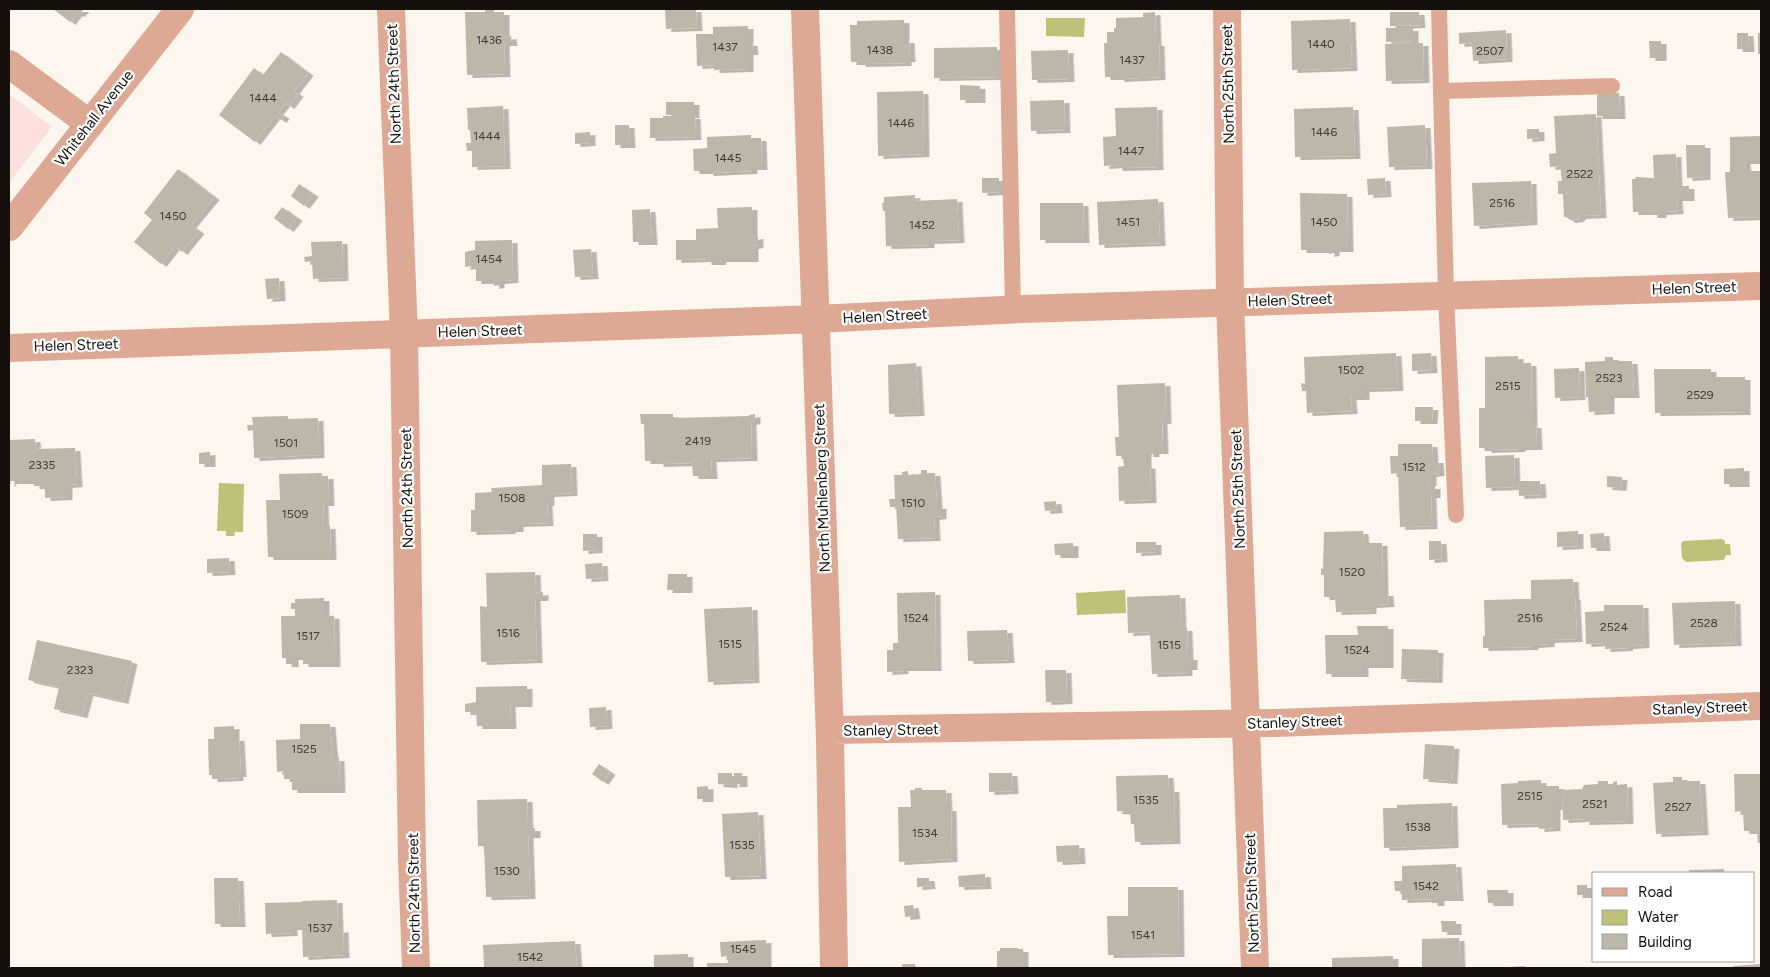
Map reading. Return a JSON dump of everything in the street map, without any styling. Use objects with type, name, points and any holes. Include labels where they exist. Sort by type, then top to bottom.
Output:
[{"type":"street","name":"Whitehall Avenue","points":[[9,227],[180,9]]},
{"type":"street","name":"North 24th Street","points":[[390,9],[404,334],[412,860],[416,968]]},
{"type":"street","name":"North Muhlenberg Street","points":[[805,9],[830,730],[834,968]]},
{"type":"street","name":"North 25th Street","points":[[1227,9],[1230,302],[1255,968]]},
{"type":"street","points":[[9,64],[90,124]]},
{"type":"street","name":"Helen Street","points":[[9,348],[1230,302],[1761,286]]},
{"type":"street","name":"Stanley Street","points":[[830,730],[1247,723],[1761,706]]},
{"type":"lane","points":[[1008,9],[1013,310]]},
{"type":"lane","points":[[1439,9],[1446,295],[1456,514]]},
{"type":"lane","points":[[1442,91],[1612,86]]},
{"type":"shaded area","points":[[9,94],[52,127],[9,183]]},
{"type":"water","points":[[1046,18],[1085,18],[1084,37],[1046,36]]},
{"type":"water","points":[[219,483],[244,484],[243,532],[235,532],[234,536],[226,536],[226,531],[217,531]]},
{"type":"water","points":[[1722,539],[1725,541],[1725,544],[1730,544],[1731,555],[1726,555],[1724,560],[1686,562],[1682,558],[1681,544],[1683,541]]},
{"type":"water","points":[[1125,590],[1126,613],[1077,615],[1076,593]]},
{"type":"building","points":[[53,9],[84,9],[79,14],[77,13],[70,22]]},
{"type":"building","points":[[485,9],[494,9],[494,12],[504,12],[504,37],[511,36],[512,43],[504,43],[505,74],[467,75],[465,12],[485,12]]},
{"type":"building","points":[[665,9],[696,9],[697,28],[666,29]]},
{"type":"building","points":[[1155,12],[1156,43],[1159,43],[1160,77],[1119,79],[1119,77],[1105,77],[1104,43],[1107,43],[1107,32],[1114,32],[1114,28],[1116,28],[1116,18],[1143,17],[1143,13]]},
{"type":"building","points":[[1390,12],[1419,12],[1420,25],[1390,26]]},
{"type":"building","points":[[1350,19],[1352,68],[1292,70],[1291,21]]},
{"type":"building","points":[[904,20],[904,40],[909,40],[910,59],[906,59],[906,63],[860,64],[860,62],[851,62],[850,25],[857,25],[857,21]]},
{"type":"building","points":[[748,26],[748,43],[752,43],[753,52],[748,52],[748,69],[714,70],[714,65],[697,66],[696,34],[713,34],[713,27]]},
{"type":"building","points":[[1386,28],[1413,28],[1413,41],[1386,42]]},
{"type":"building","points":[[1506,30],[1507,59],[1473,61],[1472,43],[1459,44],[1459,33]]},
{"type":"building","points":[[1737,33],[1748,33],[1749,49],[1737,49]]},
{"type":"building","points":[[1758,33],[1761,33],[1761,54],[1758,54]]},
{"type":"building","points":[[1649,41],[1661,41],[1661,58],[1650,58]]},
{"type":"building","points":[[1423,43],[1424,80],[1386,81],[1385,44]]},
{"type":"building","points":[[997,47],[997,77],[934,78],[934,48]]},
{"type":"building","points":[[1068,50],[1069,79],[1032,80],[1031,51]]},
{"type":"building","points":[[281,52],[308,73],[294,91],[298,94],[289,106],[285,103],[278,112],[284,116],[281,120],[275,116],[255,142],[219,115],[254,68],[263,75]]},
{"type":"building","points":[[960,85],[980,86],[980,100],[960,100]]},
{"type":"building","points":[[923,91],[924,154],[878,156],[877,92]]},
{"type":"building","points":[[1619,93],[1620,116],[1597,116],[1597,94]]},
{"type":"building","points":[[1064,100],[1065,130],[1031,131],[1030,101]]},
{"type":"building","points":[[666,102],[694,102],[694,115],[666,115]]},
{"type":"building","points":[[503,106],[505,166],[472,167],[472,151],[467,151],[466,143],[471,143],[470,130],[468,130],[467,108]]},
{"type":"building","points":[[1157,107],[1158,167],[1117,168],[1117,165],[1104,166],[1103,137],[1116,136],[1115,108]]},
{"type":"building","points":[[1353,107],[1355,156],[1295,157],[1294,109]]},
{"type":"building","points":[[1596,114],[1601,215],[1581,216],[1578,219],[1570,220],[1564,217],[1563,194],[1558,194],[1558,181],[1562,181],[1560,166],[1550,167],[1549,154],[1556,153],[1554,116]]},
{"type":"building","points":[[663,116],[695,116],[696,137],[650,138],[650,118],[663,118]]},
{"type":"building","points":[[615,125],[629,125],[630,145],[615,145]]},
{"type":"building","points":[[1425,125],[1427,166],[1389,167],[1387,127]]},
{"type":"building","points":[[1527,129],[1539,129],[1539,138],[1527,139]]},
{"type":"building","points":[[590,132],[590,143],[575,144],[575,133]]},
{"type":"building","points":[[751,135],[751,138],[761,138],[762,167],[752,167],[752,171],[708,173],[708,171],[694,171],[693,149],[707,148],[707,137]]},
{"type":"building","points":[[1761,136],[1761,161],[1745,161],[1746,171],[1761,171],[1760,217],[1728,218],[1725,172],[1730,172],[1730,137]]},
{"type":"building","points":[[1686,145],[1705,145],[1705,177],[1687,178]]},
{"type":"building","points":[[1676,154],[1677,186],[1689,186],[1689,198],[1677,198],[1678,211],[1661,212],[1661,215],[1652,215],[1652,212],[1633,212],[1632,179],[1636,179],[1635,177],[1654,178],[1653,155]]},
{"type":"building","points":[[178,169],[214,197],[191,225],[199,231],[182,252],[175,246],[161,264],[134,242],[152,220],[144,213]]},
{"type":"building","points":[[982,178],[999,178],[999,192],[982,193]]},
{"type":"building","points":[[1385,178],[1386,194],[1368,195],[1367,179]]},
{"type":"building","points":[[1531,181],[1532,222],[1474,226],[1472,183]]},
{"type":"building","points":[[299,184],[313,194],[304,206],[291,196]]},
{"type":"building","points":[[1300,193],[1347,194],[1348,249],[1334,249],[1334,253],[1329,254],[1329,250],[1301,250]]},
{"type":"building","points":[[915,195],[915,201],[957,199],[959,240],[929,241],[929,245],[886,246],[885,211],[883,211],[882,203],[884,203],[884,197]]},
{"type":"building","points":[[1158,199],[1160,243],[1099,245],[1097,202]]},
{"type":"building","points":[[1040,203],[1083,203],[1084,240],[1040,240]]},
{"type":"building","points":[[282,207],[297,218],[288,229],[274,218]]},
{"type":"building","points":[[752,207],[752,237],[758,236],[758,245],[753,246],[753,259],[721,259],[720,262],[706,262],[706,259],[676,260],[676,240],[696,240],[696,229],[718,228],[717,208]]},
{"type":"building","points":[[650,209],[652,242],[633,242],[632,210]]},
{"type":"building","points":[[512,240],[513,280],[499,281],[499,285],[494,286],[493,281],[476,281],[476,268],[471,266],[465,267],[465,252],[475,250],[475,241]]},
{"type":"building","points":[[342,241],[343,278],[313,279],[312,261],[305,262],[304,257],[312,256],[311,242]]},
{"type":"building","points":[[591,249],[593,276],[575,277],[573,250]]},
{"type":"building","points":[[279,278],[280,298],[267,299],[265,279]]},
{"type":"building","points":[[1396,353],[1398,388],[1364,389],[1364,397],[1351,397],[1352,411],[1307,413],[1306,391],[1302,391],[1301,383],[1305,384],[1304,357]]},
{"type":"building","points":[[1431,353],[1432,370],[1412,371],[1412,354]]},
{"type":"building","points":[[1518,356],[1518,363],[1531,363],[1532,425],[1536,425],[1537,447],[1486,450],[1486,448],[1479,448],[1479,408],[1485,408],[1485,357]]},
{"type":"building","points":[[1605,357],[1613,357],[1613,361],[1632,361],[1634,395],[1609,395],[1609,411],[1589,412],[1588,397],[1586,397],[1585,362],[1605,361]]},
{"type":"building","points":[[916,363],[919,413],[889,414],[888,365]]},
{"type":"building","points":[[1579,368],[1580,397],[1555,398],[1554,369]]},
{"type":"building","points":[[1654,369],[1711,369],[1711,377],[1745,377],[1745,412],[1655,413]]},
{"type":"building","points":[[1165,383],[1166,421],[1162,421],[1163,451],[1154,451],[1154,454],[1148,454],[1148,451],[1146,451],[1146,465],[1150,466],[1151,500],[1119,501],[1118,467],[1124,466],[1123,456],[1116,456],[1115,437],[1119,437],[1117,385]]},
{"type":"building","points":[[1415,407],[1433,407],[1432,421],[1415,421]]},
{"type":"building","points":[[640,414],[673,414],[673,418],[749,416],[755,414],[755,421],[751,422],[752,458],[711,459],[712,476],[693,476],[692,463],[658,464],[658,461],[645,461],[644,424],[641,424]]},
{"type":"building","points":[[288,416],[288,419],[318,418],[319,455],[254,458],[253,430],[248,431],[247,425],[253,425],[252,417]]},
{"type":"building","points":[[35,439],[36,449],[75,448],[77,484],[67,485],[67,497],[45,498],[45,486],[34,486],[34,481],[10,481],[11,483],[9,484],[9,440]]},
{"type":"building","points":[[1398,444],[1432,444],[1433,459],[1431,460],[1438,460],[1439,473],[1431,474],[1431,483],[1428,483],[1427,486],[1435,486],[1435,495],[1431,495],[1432,526],[1400,527],[1398,473],[1391,474],[1390,456],[1398,456]]},
{"type":"building","points":[[210,452],[210,464],[199,464],[199,453]]},
{"type":"building","points":[[1514,455],[1515,487],[1486,488],[1485,456]]},
{"type":"building","points":[[571,464],[572,493],[549,494],[549,503],[547,503],[548,523],[518,524],[518,529],[510,529],[510,531],[471,532],[471,510],[475,510],[475,493],[492,492],[491,488],[542,485],[542,465]]},
{"type":"building","points":[[1744,468],[1744,484],[1724,484],[1724,469]]},
{"type":"building","points":[[921,470],[927,470],[927,473],[935,473],[937,506],[941,506],[941,516],[934,517],[935,538],[898,539],[896,507],[890,507],[889,499],[895,499],[894,475],[902,475],[902,472],[908,471],[908,475],[921,474]]},
{"type":"building","points":[[322,473],[322,476],[328,476],[329,503],[323,503],[324,526],[330,526],[331,557],[268,557],[266,500],[280,500],[279,474]]},
{"type":"building","points":[[1607,476],[1622,477],[1621,488],[1607,487]]},
{"type":"building","points":[[1518,481],[1540,481],[1541,495],[1519,496]]},
{"type":"building","points":[[1056,501],[1057,510],[1045,511],[1044,502]]},
{"type":"building","points":[[1363,531],[1364,543],[1382,543],[1383,593],[1388,593],[1389,604],[1371,605],[1371,611],[1336,612],[1335,597],[1324,597],[1324,575],[1321,575],[1321,568],[1323,569],[1324,532]]},
{"type":"building","points":[[1578,531],[1578,546],[1557,547],[1557,532]]},
{"type":"building","points":[[1604,533],[1605,548],[1591,548],[1590,534]]},
{"type":"building","points":[[583,534],[597,534],[597,550],[583,551]]},
{"type":"building","points":[[1429,541],[1441,541],[1442,559],[1429,560]]},
{"type":"building","points":[[1136,542],[1156,542],[1156,552],[1136,553]]},
{"type":"building","points":[[1073,543],[1073,555],[1055,555],[1054,544]]},
{"type":"building","points":[[229,558],[230,572],[207,573],[207,559]]},
{"type":"building","points":[[602,563],[603,578],[586,579],[585,564]]},
{"type":"building","points":[[535,572],[536,593],[543,592],[543,598],[535,598],[537,660],[481,662],[480,606],[487,607],[486,573]]},
{"type":"building","points":[[668,574],[687,574],[687,590],[667,590]]},
{"type":"building","points":[[1573,579],[1577,639],[1549,640],[1549,644],[1533,645],[1533,647],[1483,648],[1483,636],[1485,636],[1484,600],[1531,599],[1531,580]]},
{"type":"building","points":[[935,592],[936,668],[903,668],[903,671],[887,672],[887,650],[893,650],[893,643],[898,643],[897,593]]},
{"type":"building","points":[[1180,595],[1181,628],[1187,628],[1188,657],[1192,657],[1192,667],[1187,667],[1187,673],[1152,674],[1150,632],[1128,633],[1127,597]]},
{"type":"building","points":[[324,598],[324,615],[334,616],[335,664],[303,664],[303,657],[293,657],[293,664],[286,664],[286,658],[282,658],[281,616],[295,616],[295,609],[291,609],[291,603],[295,603],[295,599]]},
{"type":"building","points":[[1735,601],[1736,643],[1674,645],[1672,603]]},
{"type":"building","points":[[1604,605],[1643,605],[1644,645],[1605,649],[1605,643],[1586,644],[1585,612],[1604,611]]},
{"type":"building","points":[[752,607],[754,680],[708,682],[704,609]]},
{"type":"building","points":[[1357,626],[1388,626],[1388,665],[1363,665],[1363,674],[1326,674],[1325,635],[1358,635]]},
{"type":"building","points":[[1007,630],[1009,660],[968,661],[967,631]]},
{"type":"building","points":[[37,640],[132,661],[123,701],[88,693],[82,715],[54,709],[59,687],[28,680]]},
{"type":"building","points":[[1402,649],[1438,650],[1437,680],[1401,679]]},
{"type":"building","points":[[1045,670],[1066,670],[1067,701],[1046,702]]},
{"type":"building","points":[[527,686],[527,704],[510,704],[511,726],[477,726],[476,712],[465,712],[465,704],[476,702],[476,687]]},
{"type":"building","points":[[606,707],[607,726],[590,727],[589,708]]},
{"type":"building","points":[[300,724],[330,724],[333,758],[339,758],[340,790],[292,790],[292,779],[284,779],[284,771],[277,772],[276,740],[300,739]]},
{"type":"building","points":[[234,726],[234,738],[239,738],[241,774],[238,774],[238,778],[212,779],[212,775],[209,775],[208,739],[214,739],[214,727]]},
{"type":"building","points":[[1425,744],[1454,746],[1452,781],[1423,779]]},
{"type":"building","points":[[599,764],[610,772],[603,782],[592,774]]},
{"type":"building","points":[[718,773],[732,773],[732,785],[718,784]]},
{"type":"building","points":[[734,773],[742,773],[742,784],[734,784]]},
{"type":"building","points":[[989,773],[1012,773],[1013,791],[989,792]]},
{"type":"building","points":[[1734,774],[1761,774],[1761,843],[1758,843],[1757,831],[1744,831],[1743,811],[1735,812]]},
{"type":"building","points":[[1168,775],[1169,789],[1174,789],[1175,841],[1135,842],[1134,824],[1131,824],[1130,812],[1117,811],[1116,776]]},
{"type":"building","points":[[1673,777],[1682,777],[1682,781],[1700,781],[1703,832],[1656,834],[1653,783],[1673,782]]},
{"type":"building","points":[[1541,780],[1541,786],[1559,786],[1559,807],[1555,807],[1555,828],[1539,829],[1539,824],[1502,825],[1501,784]]},
{"type":"building","points":[[1598,781],[1608,781],[1608,784],[1613,784],[1613,782],[1617,781],[1617,785],[1627,784],[1628,821],[1584,822],[1584,819],[1563,820],[1562,790],[1582,789],[1584,785],[1598,784]]},
{"type":"building","points":[[708,786],[708,799],[697,799],[697,787]]},
{"type":"building","points":[[915,788],[922,788],[922,790],[946,790],[947,808],[951,808],[952,859],[899,862],[898,807],[911,807],[910,790],[915,790]]},
{"type":"building","points":[[527,799],[528,828],[535,828],[535,835],[528,835],[530,896],[486,897],[484,846],[478,846],[477,800]]},
{"type":"building","points":[[1452,803],[1453,845],[1384,848],[1383,808],[1397,808],[1397,805]]},
{"type":"building","points":[[758,812],[761,876],[725,877],[722,814]]},
{"type":"building","points":[[1079,845],[1080,861],[1057,862],[1056,846]]},
{"type":"building","points":[[1456,864],[1458,898],[1439,898],[1439,903],[1432,903],[1432,899],[1402,900],[1402,891],[1395,891],[1394,881],[1402,881],[1402,866]]},
{"type":"building","points":[[1724,869],[1724,872],[1689,872],[1689,870]]},
{"type":"building","points":[[985,874],[986,886],[959,887],[958,876]]},
{"type":"building","points":[[214,878],[238,878],[240,924],[215,924]]},
{"type":"building","points":[[917,878],[929,878],[930,886],[917,887]]},
{"type":"building","points":[[1577,885],[1587,885],[1587,895],[1577,895]]},
{"type":"building","points":[[1128,887],[1178,887],[1179,954],[1108,955],[1107,916],[1128,916]]},
{"type":"building","points":[[1487,890],[1508,890],[1508,903],[1488,903]]},
{"type":"building","points":[[337,900],[338,930],[343,929],[344,955],[303,957],[302,927],[292,927],[292,933],[266,934],[265,903]]},
{"type":"building","points":[[913,905],[915,916],[905,917],[904,906]]},
{"type":"building","points":[[1441,921],[1456,921],[1456,932],[1442,932]]},
{"type":"building","points":[[1459,938],[1460,968],[1422,968],[1422,939]]},
{"type":"building","points":[[766,940],[766,968],[707,968],[707,963],[728,963],[727,956],[721,957],[720,942]]},
{"type":"building","points":[[575,941],[577,968],[484,968],[483,945]]},
{"type":"building","points":[[1000,948],[1023,949],[1023,968],[997,968],[997,951],[1000,951]]},
{"type":"building","points":[[688,954],[688,968],[654,968],[654,955]]},
{"type":"building","points":[[1393,956],[1393,968],[1332,968],[1332,958]]},
{"type":"building","points":[[902,964],[915,964],[916,968],[902,968]]},
{"type":"building","points":[[1761,964],[1761,968],[1733,968],[1733,966]]},
{"type":"building","points":[[1525,966],[1526,968],[1509,968],[1509,967]]}]
